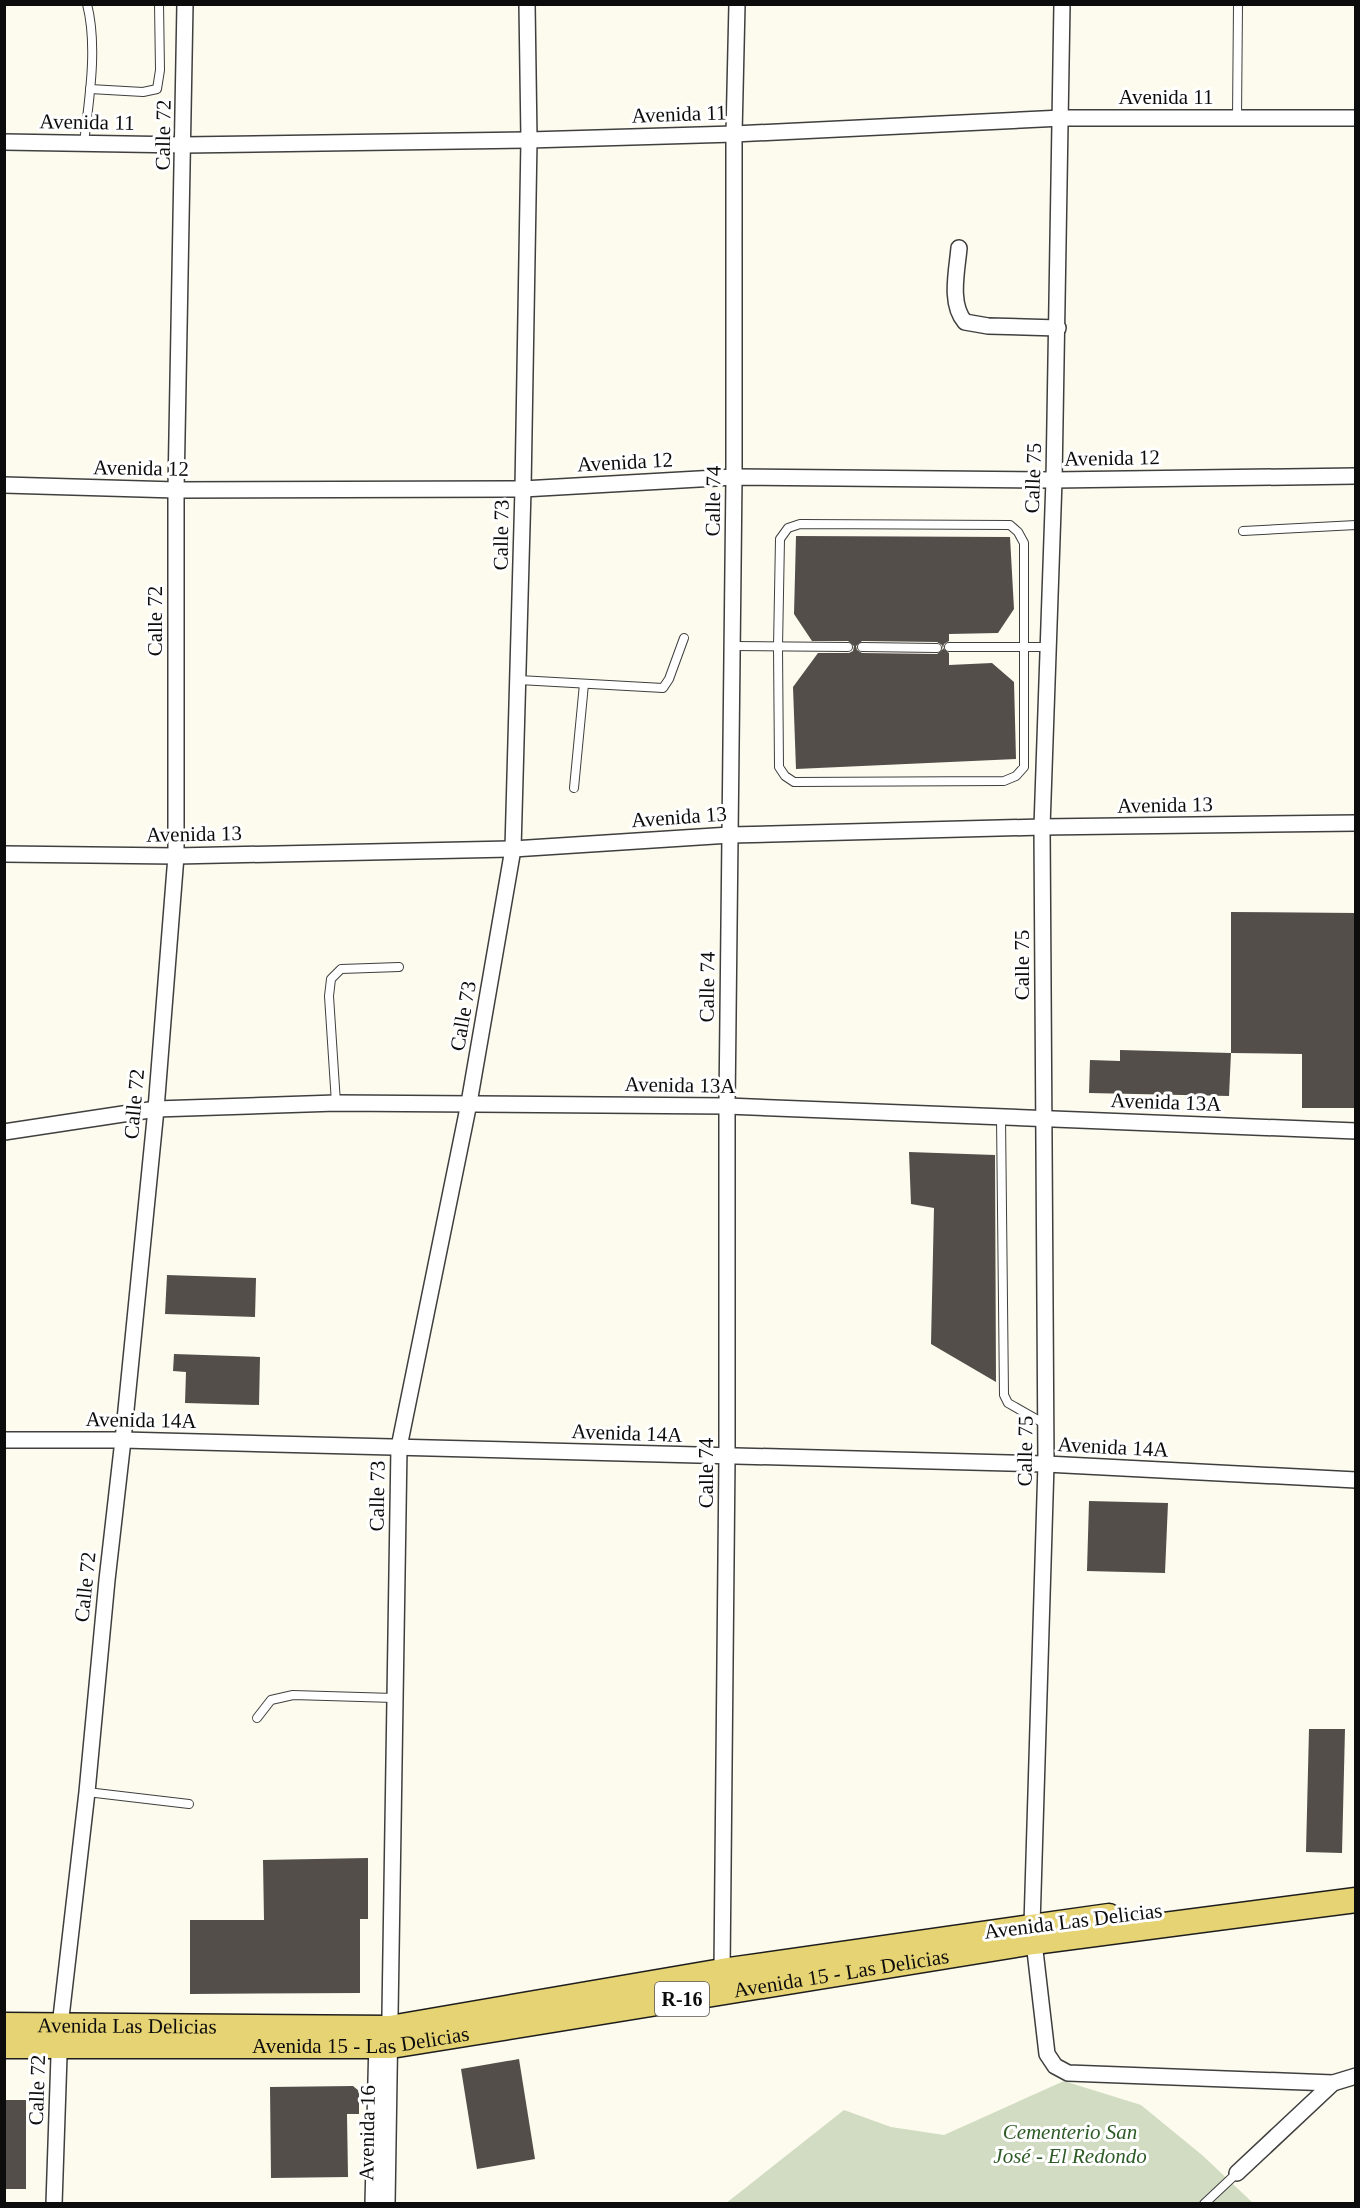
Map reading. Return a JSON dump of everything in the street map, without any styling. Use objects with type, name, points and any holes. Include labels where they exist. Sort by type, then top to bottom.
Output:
[{"type":"main road","name":"Avenida Las Delicias","points":[[4,2025],[60,2036],[384,2038],[722,1971],[1033,1934],[1356,1885]]},
{"type":"main road","name":"Avenida 15 - Las Delicias","points":[[384,2038],[1033,1934],[1356,1900]]},
{"type":"main road","name":"R-16","points":[[4,2046],[60,2036]]},
{"type":"street","name":"Calle 72","points":[[54,2204],[60,2036],[156,1109],[176,856],[176,490],[185,4]]},
{"type":"street","name":"Calle 73","points":[[384,2038],[399,1447],[470,1103],[513,849],[519,680],[529,140],[527,4]]},
{"type":"street","name":"Calle 74","points":[[722,1971],[727,1457],[727,1106],[734,477],[734,134],[737,4]]},
{"type":"street","name":"Calle 75","points":[[1062,4],[1058,328],[1042,827],[1047,1464],[1033,1934],[1047,2054],[1055,2066],[1068,2073],[1334,2083]]},
{"type":"street","name":"Avenida 11","points":[[4,142],[184,145],[529,140],[734,134],[1062,118],[1356,118]]},
{"type":"street","points":[[959,248],[956,304],[964,322],[988,326],[1058,328]]},
{"type":"street","name":"Avenida 12","points":[[4,486],[176,490],[523,489],[734,477],[1054,480],[1356,476]]},
{"type":"street","name":"Avenida 13","points":[[4,854],[176,856],[513,849],[730,835],[1042,827],[1356,824]]},
{"type":"street","name":"Avenida 13A","points":[[4,1132],[156,1109],[336,1103],[727,1106],[1356,1131]]},
{"type":"street","name":"Avenida 14A","points":[[4,1440],[123,1440],[1047,1464],[1356,1480]]},
{"type":"street","name":"Avenida 16","points":[[373,2204],[384,2038]]},
{"type":"street","name":"Avenida 16","points":[[384,2038],[387,2204]]},
{"type":"street","points":[[1237,2173],[1334,2083],[1356,2076]]},
{"type":"lane","points":[[84,143],[90,89],[92,22],[87,4]]},
{"type":"lane","points":[[90,89],[143,92],[157,88],[160,70],[159,4]]},
{"type":"lane","points":[[1237,118],[1238,4]]},
{"type":"lane","points":[[800,524],[1010,525],[1018,532],[1024,543],[1024,647],[1024,767],[1016,776],[1004,781],[794,782],[785,776],[779,767],[780,538],[788,528],[800,524]]},
{"type":"lane","points":[[1243,531],[1356,525]]},
{"type":"lane","points":[[519,680],[663,688],[669,679],[684,638]]},
{"type":"lane","points":[[732,646],[848,647]]},
{"type":"lane","points":[[862,647],[937,648]]},
{"type":"lane","points":[[949,647],[1048,647]]},
{"type":"lane","points":[[574,788],[584,684]]},
{"type":"lane","points":[[336,1103],[329,996],[331,980],[341,969],[399,967]]},
{"type":"lane","points":[[1001,1117],[1004,1395],[1008,1402],[1046,1425]]},
{"type":"lane","points":[[257,1718],[271,1700],[293,1695],[394,1698]]},
{"type":"lane","points":[[87,1792],[189,1804]]},
{"type":"lane","points":[[1204,2204],[1237,2173]]},
{"type":"green space","name":"Cementerio San José - El Redondo","points":[[1064,2081],[1141,2105],[1202,2155],[1253,2203],[725,2204],[844,2110],[891,2127],[944,2135]]},
{"type":"building","points":[[796,536],[1010,537],[1014,609],[998,633],[949,634],[949,641],[944,644],[943,648],[949,653],[949,665],[992,663],[1014,682],[1016,759],[796,769],[793,687],[818,653],[849,653],[853,651],[854,646],[848,641],[812,641],[794,614]],"holes":[[[862,641],[937,642],[942,645],[943,649],[937,654],[862,653],[857,650],[856,646]]]},
{"type":"building","points":[[1231,912],[1356,913],[1356,1108],[1302,1108],[1302,1054],[1231,1053]]},
{"type":"building","points":[[1120,1050],[1231,1053],[1229,1096],[1089,1093],[1090,1060],[1120,1061]]},
{"type":"building","points":[[909,1152],[995,1155],[996,1382],[931,1344],[934,1208],[911,1204]]},
{"type":"building","points":[[167,1275],[256,1278],[255,1317],[165,1314]]},
{"type":"building","points":[[174,1354],[260,1357],[259,1405],[185,1403],[186,1372],[173,1371]]},
{"type":"building","points":[[1089,1501],[1168,1503],[1165,1573],[1087,1571]]},
{"type":"building","points":[[1309,1729],[1345,1729],[1342,1853],[1306,1852]]},
{"type":"building","points":[[368,1858],[368,1919],[360,1919],[360,1993],[190,1994],[190,1920],[264,1920],[263,1860]]},
{"type":"building","points":[[519,2059],[535,2159],[477,2169],[461,2069]]},
{"type":"building","points":[[353,2086],[359,2091],[359,2114],[347,2114],[348,2177],[271,2178],[270,2087]]},
{"type":"building","points":[[4,2100],[26,2100],[26,2189],[4,2189]]}]
